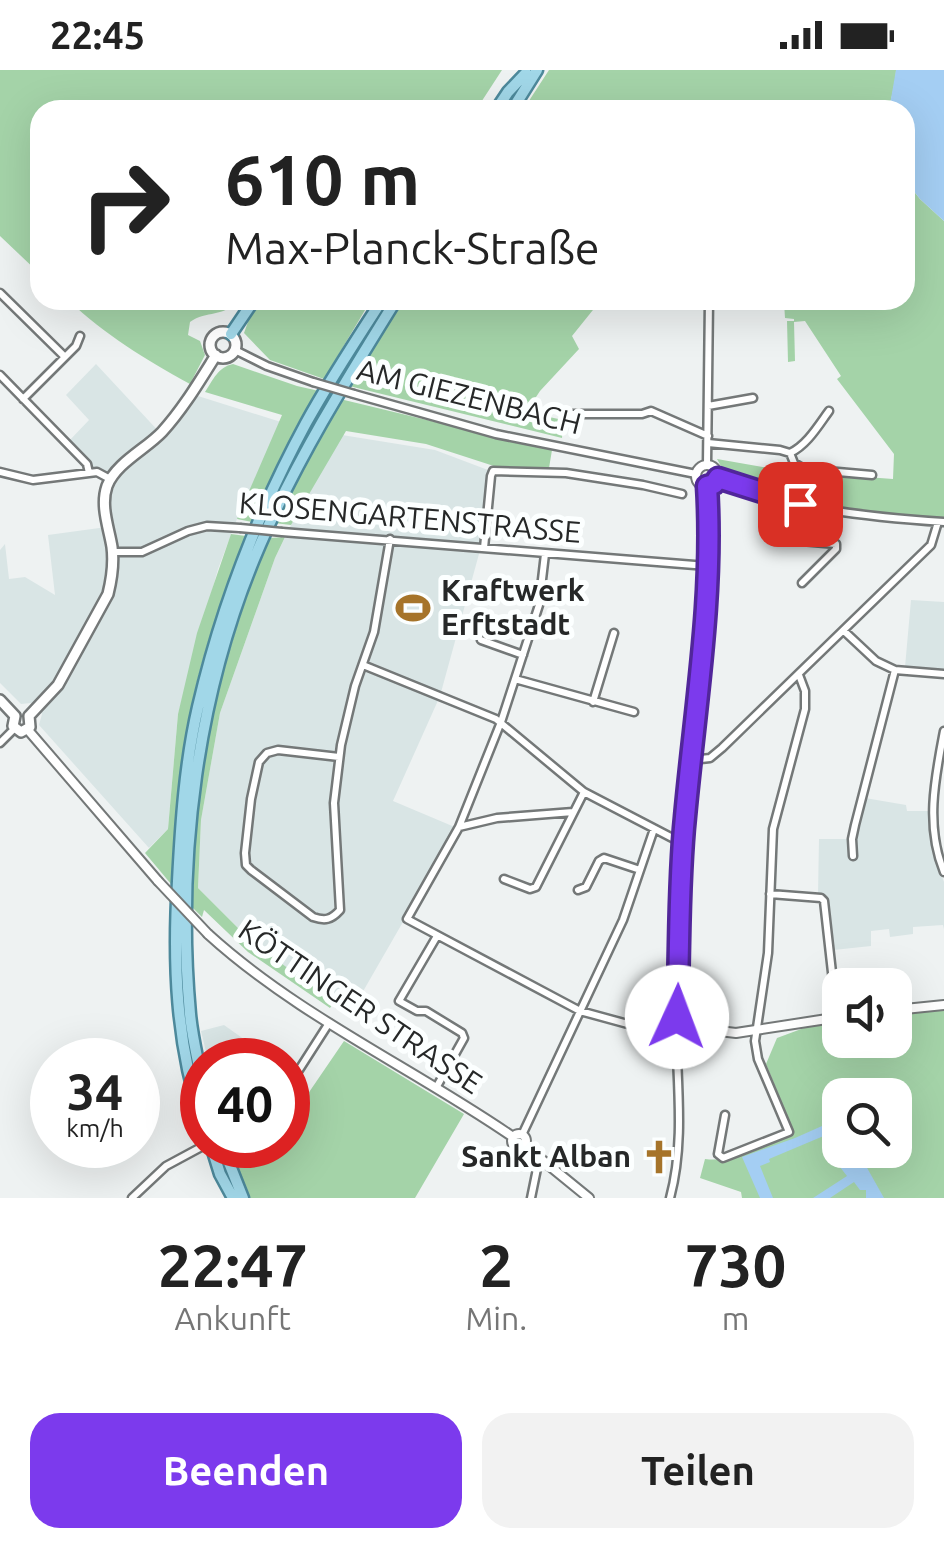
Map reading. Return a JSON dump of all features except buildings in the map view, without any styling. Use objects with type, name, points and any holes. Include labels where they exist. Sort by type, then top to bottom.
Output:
[{"type":"main road","points":[[507,100],[530,71]]},
{"type":"main road","points":[[517,100],[530,71]]},
{"type":"main road","points":[[230,334],[247,310]]},
{"type":"main road","points":[[183,1038],[176,982],[182,814],[198,709],[227,602],[270,497],[306,423],[382,310]]},
{"type":"main road","points":[[194,1038],[185,939],[190,823],[204,730],[228,635],[271,520],[342,376],[383,310]]},
{"type":"main road","points":[[220,332],[230,334],[236,341],[235,350],[227,357],[216,356],[211,348],[213,337],[220,332]]},
{"type":"main road","points":[[28,716],[58,685],[108,594],[113,552],[104,510],[111,479],[178,414],[216,356]]},
{"type":"main road","points":[[0,700],[15,716]]},
{"type":"main road","points":[[15,716],[28,716],[28,730],[14,729],[15,716]]},
{"type":"main road","points":[[218,1168],[233,1198]]},
{"type":"main road","points":[[231,1168],[243,1198]]},
{"type":"street","points":[[0,293],[65,357]]},
{"type":"street","points":[[707,464],[709,310]]},
{"type":"street","points":[[23,399],[76,346],[80,336]]},
{"type":"street","name":"AM GIEZENBACH","points":[[235,350],[256,362],[313,382],[496,434],[696,474]]},
{"type":"street","points":[[0,375],[87,464],[89,472]]},
{"type":"street","points":[[708,406],[753,398]]},
{"type":"street","points":[[569,414],[651,411],[708,440],[790,454],[805,442],[829,411]]},
{"type":"street","points":[[790,454],[794,463],[804,468],[872,475]]},
{"type":"street","points":[[707,464],[717,470],[718,478],[707,486],[699,483],[696,474],[707,464]]},
{"type":"street","points":[[484,548],[493,471],[566,473],[682,494]]},
{"type":"street","points":[[0,472],[33,480],[96,472],[111,479]]},
{"type":"street","points":[[692,760],[710,758],[799,675],[930,545],[941,522],[844,514],[718,478]]},
{"type":"street","points":[[670,1198],[680,1152],[677,1017],[682,843],[707,566],[707,486]]},
{"type":"street","name":"KLOSENGARTENSTRASSE","points":[[113,552],[142,552],[188,530],[207,526],[707,566]]},
{"type":"street","points":[[778,538],[836,544],[836,549],[802,583]]},
{"type":"street","points":[[339,757],[278,750],[267,753],[260,762],[245,854],[251,870],[322,920],[330,919],[340,910],[334,812],[339,757],[355,686],[374,632],[390,539]]},
{"type":"street","points":[[544,554],[539,605],[501,722],[459,827],[408,919],[580,1011],[618,1023],[736,1033],[822,1020]]},
{"type":"street","points":[[844,631],[876,661],[895,670],[944,674]]},
{"type":"street","points":[[593,702],[614,634]]},
{"type":"street","points":[[482,640],[523,655]]},
{"type":"street","points":[[363,665],[501,722],[584,792],[682,843]]},
{"type":"street","points":[[853,856],[852,839],[895,670]]},
{"type":"street","points":[[725,1115],[718,1154],[723,1158],[789,1132],[758,1060],[755,1042],[768,953],[773,829],[806,709],[799,675]]},
{"type":"street","points":[[515,679],[634,712]]},
{"type":"street","points":[[0,744],[14,729]]},
{"type":"street","name":"KÖTTINGER STRASSE","points":[[28,730],[158,881],[232,956],[271,985],[518,1136],[514,1146],[524,1145],[540,1159]]},
{"type":"street","points":[[944,731],[933,816],[934,845],[944,872]]},
{"type":"street","points":[[504,879],[536,888],[584,792]]},
{"type":"street","points":[[459,827],[498,818],[574,812]]},
{"type":"street","points":[[518,1136],[624,920],[654,830]]},
{"type":"street","points":[[578,890],[586,887],[604,858],[640,870]]},
{"type":"street","points":[[770,894],[824,901],[832,968]]},
{"type":"street","points":[[436,1088],[464,1038],[462,1033],[426,1011],[416,1011],[400,1001],[437,936]]},
{"type":"street","points":[[912,1008],[944,1004]]},
{"type":"street","points":[[310,1053],[330,1022]]},
{"type":"street","points":[[132,1198],[180,1158]]},
{"type":"street","points":[[531,1198],[540,1159],[589,1198]]},
{"type":"shaded area","points":[[96,364],[163,436],[198,396],[281,422],[218,569],[178,714],[168,829],[149,848],[39,725],[39,709],[31,703],[21,704],[0,683],[0,550],[5,544],[9,579],[25,577],[55,595],[48,535],[114,526],[110,502],[121,475],[92,468],[69,441],[89,420],[66,395]]},
{"type":"shaded area","points":[[342,435],[435,450],[488,470],[482,543],[440,696],[393,801],[457,828],[350,1014],[251,941],[198,888],[201,820],[220,713],[275,558]]},
{"type":"shaded area","points":[[911,600],[944,602],[944,670],[905,667]]},
{"type":"shaded area","points":[[865,798],[906,805],[907,811],[929,811],[932,848],[944,882],[944,929],[943,925],[913,927],[913,934],[890,937],[889,929],[871,931],[871,946],[834,950],[829,900],[818,894],[819,839],[854,839]]},
{"type":"shaded area","points":[[224,1025],[242,1038],[203,1038],[201,1031]]},
{"type":"green space","points":[[0,70],[502,70],[482,100],[30,100],[30,264],[0,236]]},
{"type":"green space","points":[[549,70],[896,70],[891,100],[530,100]]},
{"type":"green space","points":[[915,193],[944,221],[944,518],[806,503],[727,477],[717,459],[786,471],[893,479],[894,454],[837,379],[841,376],[805,321],[794,322],[795,361],[788,362],[787,321],[794,319],[785,318],[784,310],[915,310]]},
{"type":"green space","points":[[80,310],[224,310],[190,322],[188,335],[200,341],[205,355],[190,384]]},
{"type":"green space","points":[[256,310],[365,310],[324,379],[270,360],[244,333]]},
{"type":"green space","points":[[398,310],[593,310],[572,336],[579,349],[526,412],[563,420],[562,438],[349,386]]},
{"type":"green space","points":[[233,364],[319,391],[285,450],[252,522],[237,519],[282,415],[205,392],[220,371]]},
{"type":"green space","points":[[340,399],[552,450],[549,468],[500,468],[426,444],[346,431],[291,525],[274,523]]},
{"type":"green space","points":[[231,534],[246,536],[210,637],[193,699],[179,791],[171,884],[145,853],[168,829],[178,714],[197,633]]},
{"type":"green space","points":[[285,537],[220,713],[201,820],[198,888],[251,941],[334,1002],[330,1008],[248,952],[204,910],[202,917],[191,906],[200,784],[222,677],[269,538]]},
{"type":"green space","points":[[944,1008],[944,1198],[742,1198],[741,1192],[700,1178],[705,1159],[739,1155],[794,1132],[766,1064],[777,1038],[822,1025],[822,1058],[912,1058],[912,1012]]},
{"type":"green space","points":[[344,1041],[464,1114],[415,1198],[249,1198],[237,1168],[310,1168],[310,1091]]},
{"type":"water","points":[[896,70],[944,70],[944,221],[915,193],[915,100],[891,100]]},
{"type":"water","points":[[822,1126],[822,1137],[760,1166],[773,1198],[760,1198],[742,1157]]},
{"type":"water","points":[[841,1168],[867,1168],[884,1198],[866,1198],[866,1190],[860,1190],[854,1182],[830,1198],[813,1198],[847,1176]]},
{"type":"place","name":"Kraftwerk Erftstadt","points":[[413,608]]},
{"type":"place","name":"Sankt Alban","points":[[659,1157]]},
{"type":"route","points":[[677,1017],[682,843],[707,588],[707,486],[718,478],[800,504]]}]
